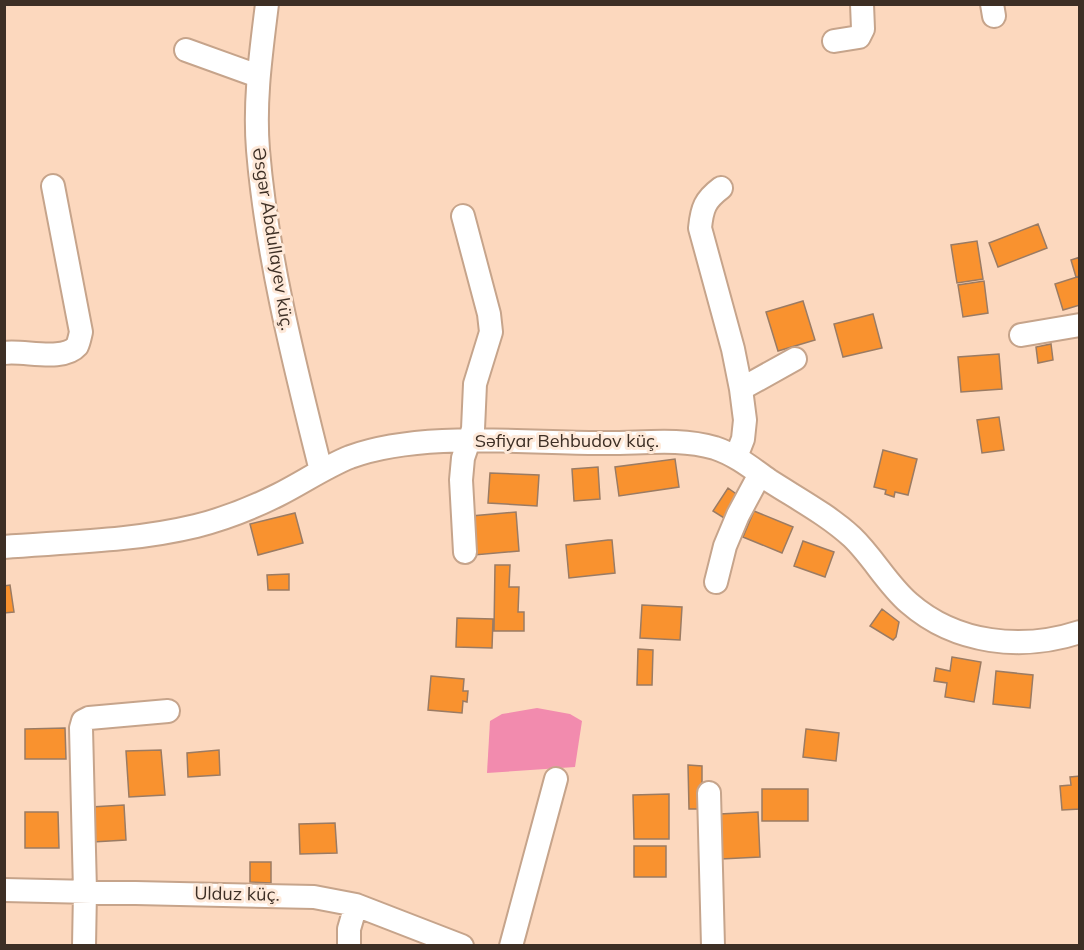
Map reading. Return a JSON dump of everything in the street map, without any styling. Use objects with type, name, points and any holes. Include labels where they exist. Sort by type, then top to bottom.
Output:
[{"type":"street","name":"Əsgər Abdullayev küç.","points":[[267,4],[258,76],[258,148],[269,233],[294,365],[321,471]]},
{"type":"street","points":[[834,41],[859,37],[863,29],[862,4]]},
{"type":"street","points":[[186,50],[258,76]]},
{"type":"street","points":[[4,353],[18,351],[49,356],[68,352],[78,345],[81,332],[53,186]]},
{"type":"street","points":[[721,188],[708,198],[701,214],[700,228],[733,349],[741,389],[745,420],[743,439],[736,457]]},
{"type":"street","points":[[463,216],[489,314],[491,332],[475,384],[473,429],[463,458],[461,480],[465,552]]},
{"type":"street","points":[[1021,335],[1080,325]]},
{"type":"street","points":[[741,389],[795,359]]},
{"type":"street","name":"Səfiyar Behbudov küç.","points":[[4,547],[150,534],[196,526],[251,507],[349,458],[381,447],[468,441],[688,442],[717,449],[736,457],[832,521],[854,538],[908,602],[929,618],[982,640],[1009,643],[1064,637],[1080,632]]},
{"type":"street","points":[[716,582],[725,546],[738,515],[760,474]]},
{"type":"street","points":[[84,945],[81,728],[83,721],[89,718],[168,711]]},
{"type":"street","points":[[511,945],[556,779]]},
{"type":"street","points":[[708,793],[713,945]]},
{"type":"street","name":"Ulduz küç.","points":[[4,891],[290,895],[336,900],[356,905],[462,945]]},
{"type":"street","points":[[349,945],[349,929],[356,905]]},
{"type":"shaded area","points":[[537,708],[570,714],[582,721],[575,767],[487,773],[490,721],[502,714]]},
{"type":"building","points":[[1038,224],[1047,248],[998,267],[989,243]]},
{"type":"building","points":[[977,241],[983,279],[957,283],[951,245]]},
{"type":"building","points":[[1080,257],[1080,276],[1076,277],[1071,260]]},
{"type":"building","points":[[1080,276],[1080,305],[1063,310],[1055,284]]},
{"type":"building","points":[[984,281],[988,313],[963,317],[958,285]]},
{"type":"building","points":[[803,301],[815,340],[778,351],[766,312]]},
{"type":"building","points":[[873,314],[882,348],[843,357],[834,324]]},
{"type":"building","points":[[1051,344],[1053,360],[1038,363],[1036,347]]},
{"type":"building","points":[[999,354],[1002,389],[961,392],[958,357]]},
{"type":"building","points":[[999,417],[1004,450],[982,453],[977,420]]},
{"type":"building","points":[[883,450],[917,459],[908,495],[895,492],[894,497],[885,494],[886,490],[874,487]]},
{"type":"building","points":[[675,459],[679,487],[619,496],[615,467]]},
{"type":"building","points":[[598,467],[600,499],[574,501],[572,469]]},
{"type":"building","points":[[490,473],[539,475],[537,506],[488,503]]},
{"type":"building","points":[[728,488],[739,496],[724,518],[713,511]]},
{"type":"building","points":[[754,511],[793,527],[782,553],[743,537]]},
{"type":"building","points":[[516,512],[519,551],[474,555],[471,516]]},
{"type":"building","points":[[295,513],[303,543],[258,555],[250,524]]},
{"type":"building","points":[[612,540],[615,573],[569,578],[566,545]]},
{"type":"building","points":[[803,541],[834,552],[825,577],[794,566]]},
{"type":"building","points":[[495,565],[510,565],[509,587],[519,587],[518,612],[524,612],[524,631],[494,631]]},
{"type":"building","points":[[289,574],[289,590],[268,590],[267,575]]},
{"type":"building","points":[[10,585],[14,612],[4,613],[4,586]]},
{"type":"building","points":[[642,605],[682,607],[680,640],[640,638]]},
{"type":"building","points":[[882,609],[899,622],[896,637],[893,640],[870,626]]},
{"type":"building","points":[[457,618],[493,619],[492,648],[456,647]]},
{"type":"building","points":[[638,649],[653,650],[652,685],[637,685]]},
{"type":"building","points":[[952,657],[981,662],[974,702],[945,697],[947,683],[934,681],[936,668],[950,671]]},
{"type":"building","points":[[996,671],[1033,675],[1030,708],[993,704]]},
{"type":"building","points":[[431,676],[464,679],[463,691],[468,691],[467,702],[463,701],[462,713],[428,710]]},
{"type":"building","points":[[65,728],[66,759],[25,759],[25,729]]},
{"type":"building","points":[[806,729],[839,733],[836,761],[803,757]]},
{"type":"building","points":[[161,750],[165,795],[129,797],[126,751]]},
{"type":"building","points":[[219,750],[220,775],[188,777],[187,753]]},
{"type":"building","points":[[688,765],[702,766],[702,809],[689,809]]},
{"type":"building","points":[[1080,776],[1080,809],[1062,810],[1060,786],[1071,785],[1070,777]]},
{"type":"building","points":[[762,789],[808,789],[808,821],[762,821]]},
{"type":"building","points":[[669,794],[669,839],[634,839],[633,795]]},
{"type":"building","points":[[124,805],[126,840],[93,842],[91,807]]},
{"type":"building","points":[[25,812],[58,812],[59,848],[25,848]]},
{"type":"building","points":[[758,812],[760,857],[721,859],[720,814]]},
{"type":"building","points":[[335,823],[337,853],[300,854],[299,824]]},
{"type":"building","points":[[634,846],[666,846],[666,877],[634,877]]},
{"type":"building","points":[[250,862],[271,862],[271,883],[250,882]]}]
